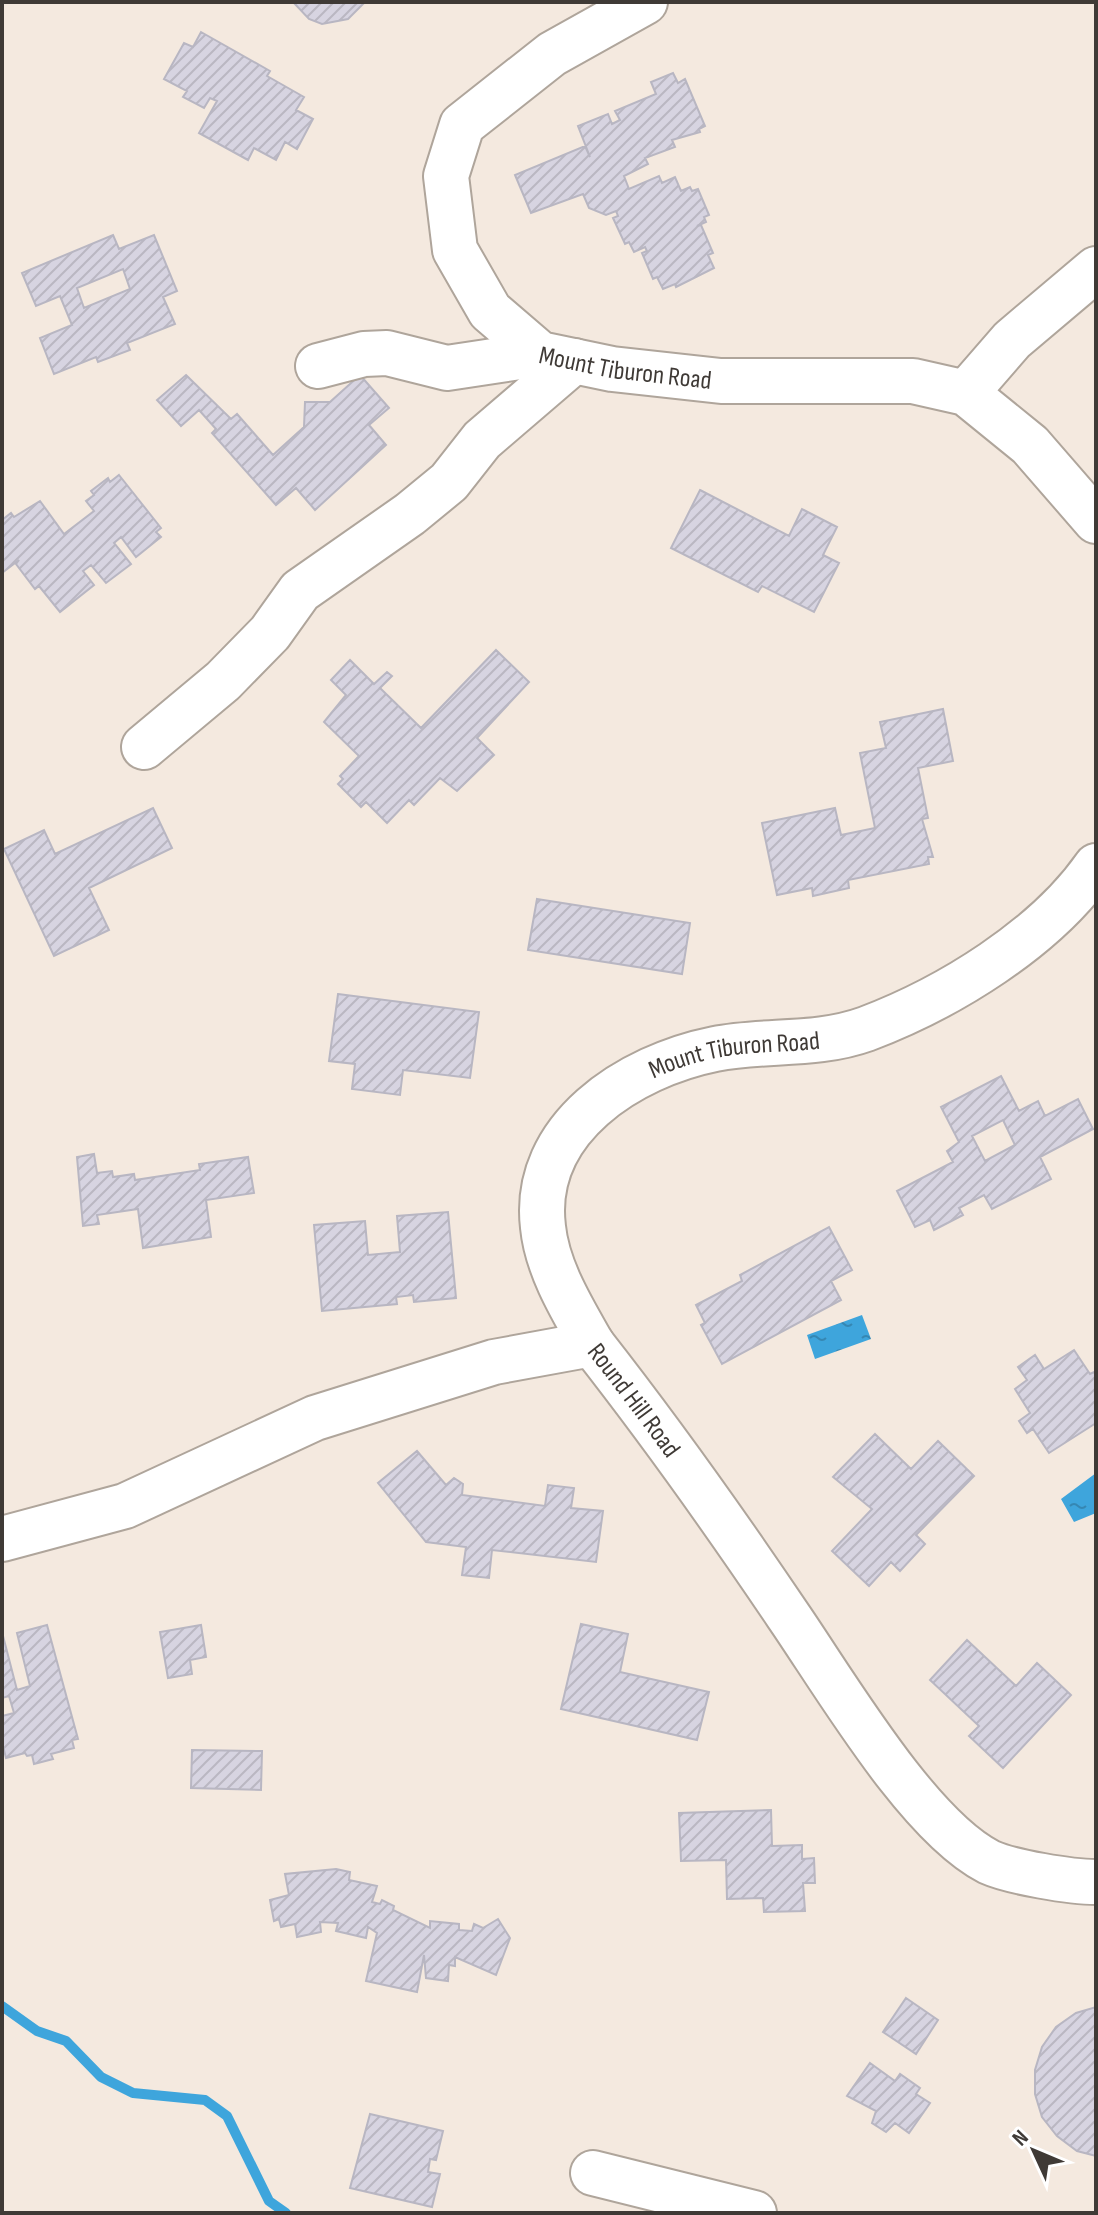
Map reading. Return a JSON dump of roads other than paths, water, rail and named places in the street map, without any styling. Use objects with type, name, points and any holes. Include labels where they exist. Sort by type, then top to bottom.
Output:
[{"type":"street","name":"Mount Tiburon Road","points":[[645,2],[552,54],[462,125],[446,176],[455,250],[490,311],[557,358],[612,369],[721,381],[913,381],[966,393],[1030,445],[1096,521]]},
{"type":"street","points":[[966,393],[1012,340],[1096,269]]},
{"type":"street","points":[[318,366],[364,354],[387,353],[447,368],[557,358]]},
{"type":"street","points":[[144,747],[223,681],[270,633],[300,591],[353,556],[449,482],[482,440],[557,358]]},
{"type":"street","name":"Mount Tiburon Road","points":[[592,1344],[565,1297],[543,1229],[542,1192],[548,1162],[586,1112],[636,1077],[685,1056],[720,1048],[793,1045],[864,1029],[958,987],[1032,933],[1096,866]]},
{"type":"street","name":"Round Hill Road","points":[[2,1539],[125,1506],[315,1418],[494,1362],[592,1344],[663,1435],[849,1707],[944,1828],[990,1862],[1073,1881],[1096,1882]]},
{"type":"street","points":[[593,2173],[754,2213]]},
{"type":"water","points":[[862,1315],[871,1339],[815,1359],[807,1335]]},
{"type":"water","points":[[1096,1473],[1096,1513],[1074,1522],[1061,1499]]},
{"type":"waterway","points":[[2,2006],[37,2031],[66,2041],[101,2077],[133,2093],[205,2100],[227,2116],[269,2201],[286,2213]]}]
